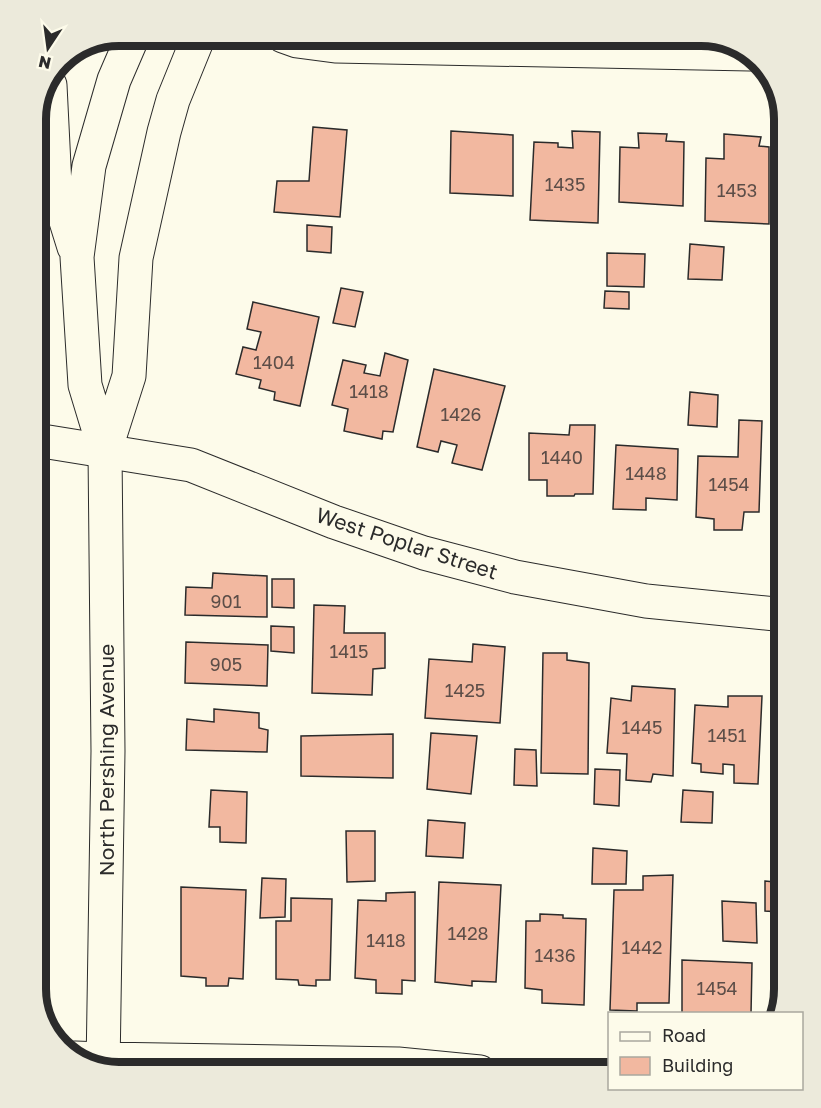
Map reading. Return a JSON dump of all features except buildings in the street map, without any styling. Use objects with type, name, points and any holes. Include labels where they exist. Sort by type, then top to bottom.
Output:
[{"type":"main road","name":"North Pershing Avenue","points":[[94,1057],[108,751],[105,451],[85,385],[77,257],[89,166],[114,80],[129,46]]},
{"type":"main road","name":"North Pershing Avenue","points":[[105,451],[129,376],[136,258],[164,132],[173,100],[195,46]]},
{"type":"main road","points":[[356,46],[733,54]]},
{"type":"main road","points":[[51,96],[55,186],[77,257]]},
{"type":"main road","name":"West Poplar Street","points":[[47,442],[191,465],[390,542],[515,577],[646,601],[774,614]]}]
